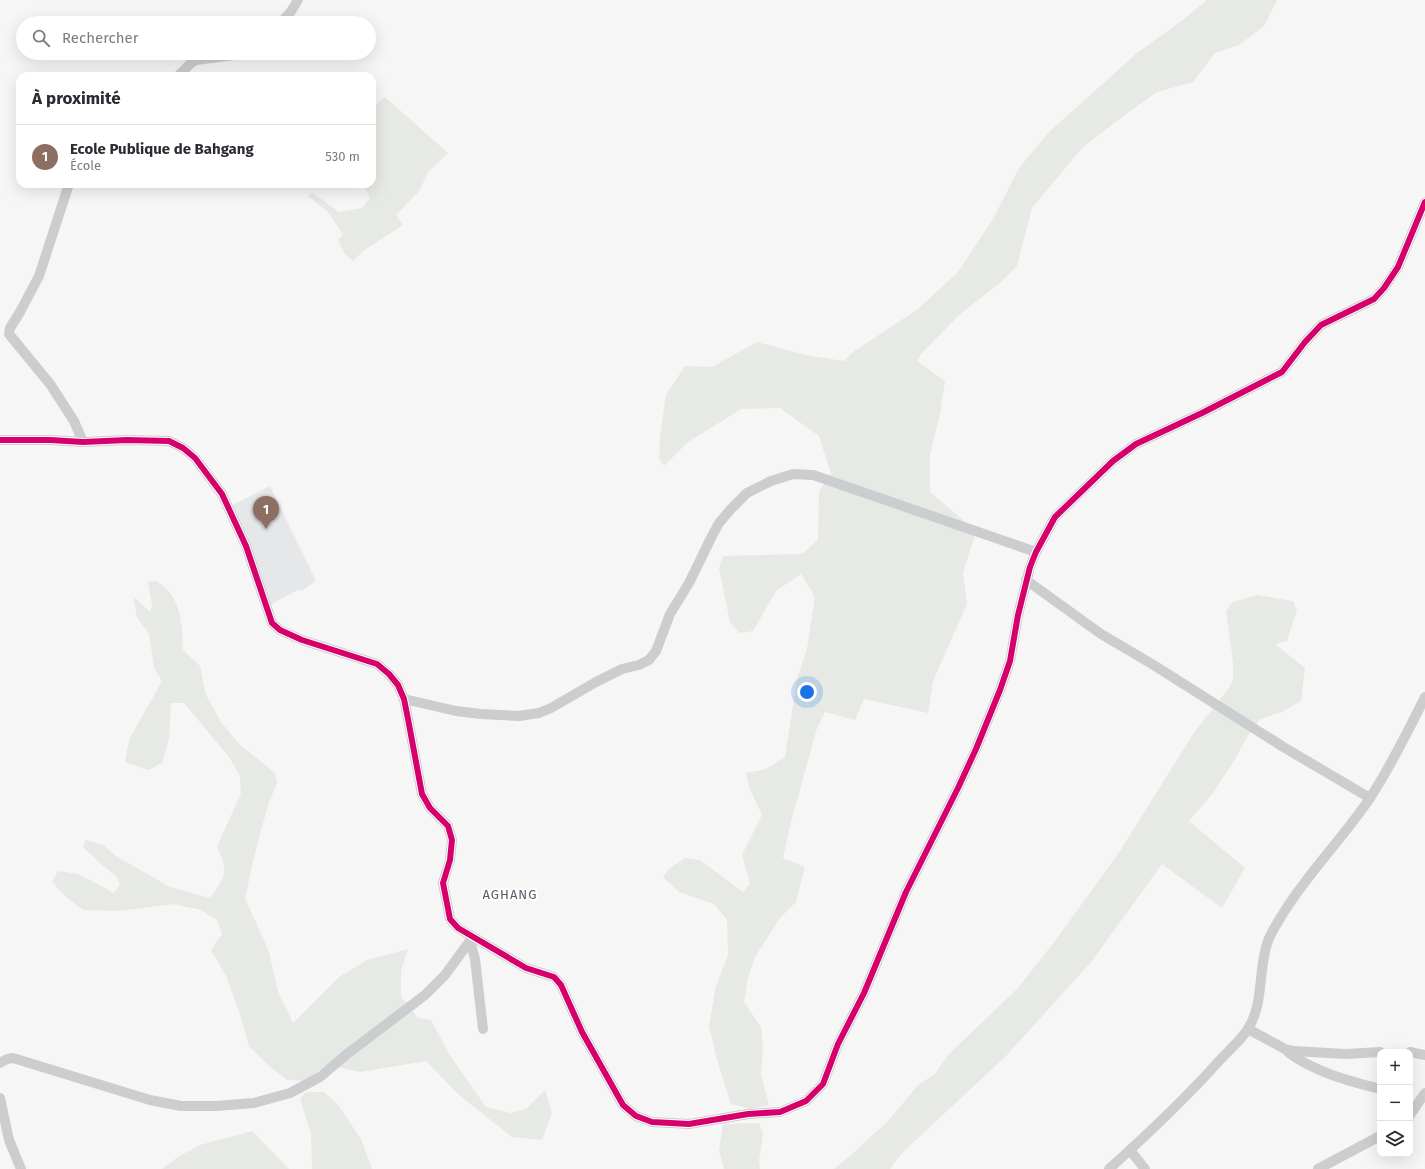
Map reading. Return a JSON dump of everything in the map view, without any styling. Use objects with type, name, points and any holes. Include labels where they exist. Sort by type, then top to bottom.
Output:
[{"type":"street","points":[[287,16],[298,0]]},
{"type":"street","points":[[182,72],[196,60]]},
{"type":"street","points":[[68,188],[39,276],[10,328],[10,334],[50,384],[74,421],[83,442]]},
{"type":"street","points":[[0,440],[50,440],[83,442],[127,440],[169,441],[183,448],[195,458],[222,494],[246,546],[272,623],[280,630],[302,640],[377,664],[390,674],[398,685],[404,700],[422,794],[430,808],[448,826],[452,840],[450,860],[443,883],[450,919],[458,928],[471,940],[526,968],[554,977],[561,985],[582,1032],[623,1105],[636,1116],[652,1122],[689,1124],[748,1114],[780,1112],[806,1101],[823,1084],[838,1044],[864,993],[906,892],[976,749],[1010,661],[1026,580],[1036,552],[1055,517],[1113,461],[1136,444],[1152,435],[1202,413],[1282,372],[1305,342],[1321,325],[1374,299],[1384,288],[1398,267],[1424,204]]},
{"type":"street","points":[[1424,204],[1425,219]]},
{"type":"street","points":[[404,700],[456,712],[519,716],[539,713],[551,708],[622,669],[639,665],[649,660],[656,651],[670,614],[689,583],[719,523],[747,493],[771,481],[794,474],[813,475],[1036,552]]},
{"type":"street","points":[[1026,580],[1101,634],[1152,664],[1279,744],[1370,798]]},
{"type":"street","points":[[1109,1169],[1199,1084],[1248,1029],[1260,995],[1264,954],[1271,933],[1284,911],[1306,880],[1370,798],[1410,728],[1425,697]]},
{"type":"street","points":[[471,940],[483,1029]]},
{"type":"street","points":[[0,1063],[7,1059],[13,1058],[150,1100],[181,1106],[216,1106],[254,1103],[290,1093],[320,1077],[346,1054],[425,995],[445,975],[471,940]]},
{"type":"street","points":[[1248,1029],[1285,1049],[1308,1064],[1325,1072],[1377,1088]]},
{"type":"street","points":[[1285,1049],[1310,1053],[1346,1054],[1377,1052]]},
{"type":"street","points":[[1413,1052],[1425,1054]]},
{"type":"street","points":[[1413,1111],[1423,1097]]},
{"type":"street","points":[[0,1098],[9,1140],[21,1169]]},
{"type":"street","points":[[1318,1169],[1377,1138]]},
{"type":"street","points":[[1130,1150],[1146,1169]]},
{"type":"shaded area","points":[[1207,0],[1277,0],[1264,26],[1239,45],[1215,53],[1193,82],[1157,92],[1082,148],[1032,208],[1017,266],[1000,283],[959,315],[921,354],[917,361],[945,381],[940,414],[930,455],[930,492],[976,531],[963,573],[967,604],[933,681],[928,713],[864,699],[855,720],[825,712],[817,728],[791,822],[783,858],[805,867],[796,902],[780,918],[755,957],[748,978],[744,1002],[761,1027],[763,1048],[761,1074],[769,1105],[750,1109],[731,1104],[717,1060],[709,1026],[716,986],[728,955],[727,920],[714,904],[679,892],[663,877],[669,869],[685,858],[700,860],[743,892],[750,883],[742,855],[762,815],[749,787],[746,773],[766,769],[785,757],[797,679],[807,649],[815,597],[801,574],[776,591],[753,631],[739,633],[730,622],[719,568],[723,556],[802,554],[818,540],[819,491],[831,474],[819,436],[780,408],[741,409],[688,442],[664,466],[659,459],[660,437],[666,395],[685,366],[712,367],[757,342],[805,355],[844,361],[853,352],[918,309],[958,272],[993,219],[1019,168],[1049,132],[1137,53],[1184,19]]},
{"type":"shaded area","points":[[385,97],[448,153],[429,171],[419,191],[396,215],[403,225],[363,251],[353,261],[344,253],[338,240],[343,234],[328,212],[308,196],[313,193],[339,212],[362,208],[370,198],[365,188],[376,188],[376,105]]},
{"type":"shaded area","points":[[270,486],[316,581],[301,591],[298,590],[270,605],[231,506]]},
{"type":"shaded area","points":[[156,581],[165,587],[176,602],[181,620],[183,650],[200,666],[206,695],[221,722],[239,744],[275,773],[277,783],[268,805],[245,898],[269,952],[278,992],[293,1023],[339,977],[367,960],[408,949],[401,971],[401,997],[418,1018],[431,1020],[449,1054],[486,1107],[511,1113],[526,1109],[545,1090],[552,1113],[542,1140],[512,1137],[459,1095],[426,1061],[360,1072],[333,1066],[319,1070],[309,1081],[287,1080],[270,1067],[249,1046],[240,1014],[226,976],[211,950],[222,934],[217,920],[201,910],[174,904],[119,911],[83,910],[65,896],[52,882],[58,871],[78,874],[114,893],[120,885],[116,876],[83,847],[85,840],[103,845],[116,856],[170,887],[210,898],[220,884],[224,874],[223,863],[217,847],[241,793],[240,776],[229,757],[184,703],[171,703],[169,739],[162,763],[148,770],[125,762],[129,740],[162,681],[154,668],[149,634],[137,617],[133,596],[150,612],[152,606],[148,582]]},
{"type":"shaded area","points":[[1257,595],[1293,601],[1297,610],[1287,641],[1275,644],[1305,668],[1301,701],[1284,711],[1259,720],[1213,793],[1189,821],[1245,868],[1222,908],[1162,864],[1092,961],[1007,1055],[901,1154],[890,1169],[834,1169],[889,1120],[918,1085],[935,1074],[948,1055],[1018,988],[1058,937],[1120,851],[1195,731],[1229,688],[1233,680],[1233,662],[1226,611],[1233,602]]},
{"type":"shaded area","points":[[306,1092],[324,1092],[339,1106],[361,1139],[372,1169],[312,1169],[311,1134],[300,1099]]},
{"type":"shaded area","points":[[759,1123],[763,1133],[759,1161],[760,1169],[724,1169],[719,1151],[723,1124]]},
{"type":"shaded area","points":[[252,1131],[289,1169],[162,1169],[178,1157],[200,1145]]},
{"type":"cycle path","points":[[0,440],[50,440],[83,442],[127,440],[169,441],[183,448],[195,458],[222,494],[246,546],[272,623],[280,630],[302,640],[377,664],[389,674],[398,685],[404,699],[422,794],[430,808],[448,826],[452,840],[450,860],[443,883],[450,919],[458,928],[526,968],[554,977],[561,985],[582,1032],[623,1105],[636,1116],[652,1122],[689,1124],[748,1114],[780,1112],[806,1101],[823,1084],[838,1044],[864,993],[906,892],[976,749],[1010,661],[1018,615],[1030,567],[1036,552],[1055,517],[1113,461],[1136,444],[1202,413],[1282,372],[1305,342],[1321,325],[1374,299],[1384,288],[1398,267],[1425,202]]},
{"type":"place","name":"Ecole Publique de Bahgang","points":[[266,529]]},
{"type":"district","name":"AGHANG","points":[[510,894]]}]
